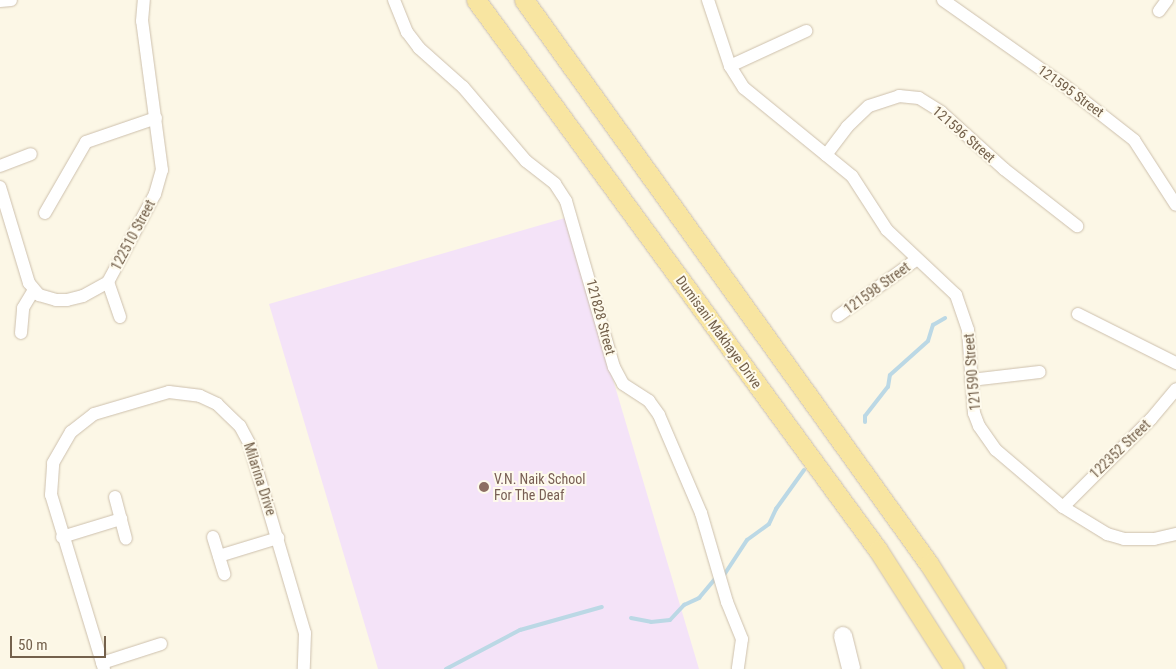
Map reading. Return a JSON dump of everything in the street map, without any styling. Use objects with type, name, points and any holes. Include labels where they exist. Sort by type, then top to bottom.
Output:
[{"type":"main road","name":"Dumisani Makhaye Drive","points":[[476,0],[878,550],[954,669]]},
{"type":"main road","points":[[524,0],[929,564],[996,669]]},
{"type":"street","points":[[0,2],[11,0]]},
{"type":"street","name":"122510 Street","points":[[34,290],[47,298],[67,300],[83,296],[108,282],[160,182],[162,159],[142,21],[144,0]]},
{"type":"street","name":"121828 Street","points":[[394,0],[407,32],[419,48],[463,87],[526,161],[555,184],[566,201],[614,367],[623,384],[649,401],[659,415],[701,513],[727,602],[742,639],[738,669]]},
{"type":"street","name":"121590 Street","points":[[708,0],[730,66],[744,88],[826,154],[860,186],[886,230],[916,260],[950,288],[961,305],[968,330],[974,413],[989,441],[1063,507],[1090,526],[1124,539],[1154,539],[1176,534]]},
{"type":"street","name":"121595 Street","points":[[943,0],[1065,86],[1134,140],[1162,179],[1176,205]]},
{"type":"street","points":[[1159,11],[1167,0]]},
{"type":"street","points":[[730,66],[806,30]]},
{"type":"street","name":"121596 Street","points":[[826,154],[847,127],[869,106],[899,96],[919,98],[941,112],[1004,169],[1077,226]]},
{"type":"street","points":[[45,213],[81,146],[93,138],[156,118]]},
{"type":"street","points":[[0,166],[31,154]]},
{"type":"street","points":[[0,188],[29,283],[34,290],[23,308],[21,332]]},
{"type":"street","name":"121598 Street","points":[[838,316],[916,260]]},
{"type":"street","points":[[108,282],[120,317]]},
{"type":"street","points":[[1078,314],[1176,363]]},
{"type":"street","points":[[971,380],[1040,372]]},
{"type":"street","name":"122352 Street","points":[[1063,507],[1151,419],[1176,389]]},
{"type":"street","name":"Milarina Drive","points":[[103,666],[62,537],[51,495],[51,479],[58,453],[71,432],[94,414],[176,392],[200,396],[217,404],[240,426],[249,443],[305,633],[304,669]]},
{"type":"street","points":[[115,497],[126,539]]},
{"type":"street","points":[[62,537],[121,519]]},
{"type":"street","points":[[213,538],[224,574]]},
{"type":"street","points":[[218,556],[278,538]]},
{"type":"street","points":[[843,636],[851,669]]},
{"type":"street","points":[[103,666],[161,644]]},
{"type":"shaded area","name":"V.N. Naik School For The Deaf","points":[[565,218],[699,669],[378,669],[269,304]]},
{"type":"waterway","points":[[865,422],[865,416],[888,387],[890,375],[928,341],[933,325],[945,318]]},
{"type":"waterway","points":[[724,575],[747,540],[769,524],[776,509],[804,470]]},
{"type":"waterway","points":[[631,618],[651,622],[670,620],[684,605],[699,598],[715,579]]},
{"type":"waterway","points":[[446,669],[520,630],[602,607]]},
{"type":"place","name":"V.N. Naik School For The Deaf","points":[[484,487]]}]
